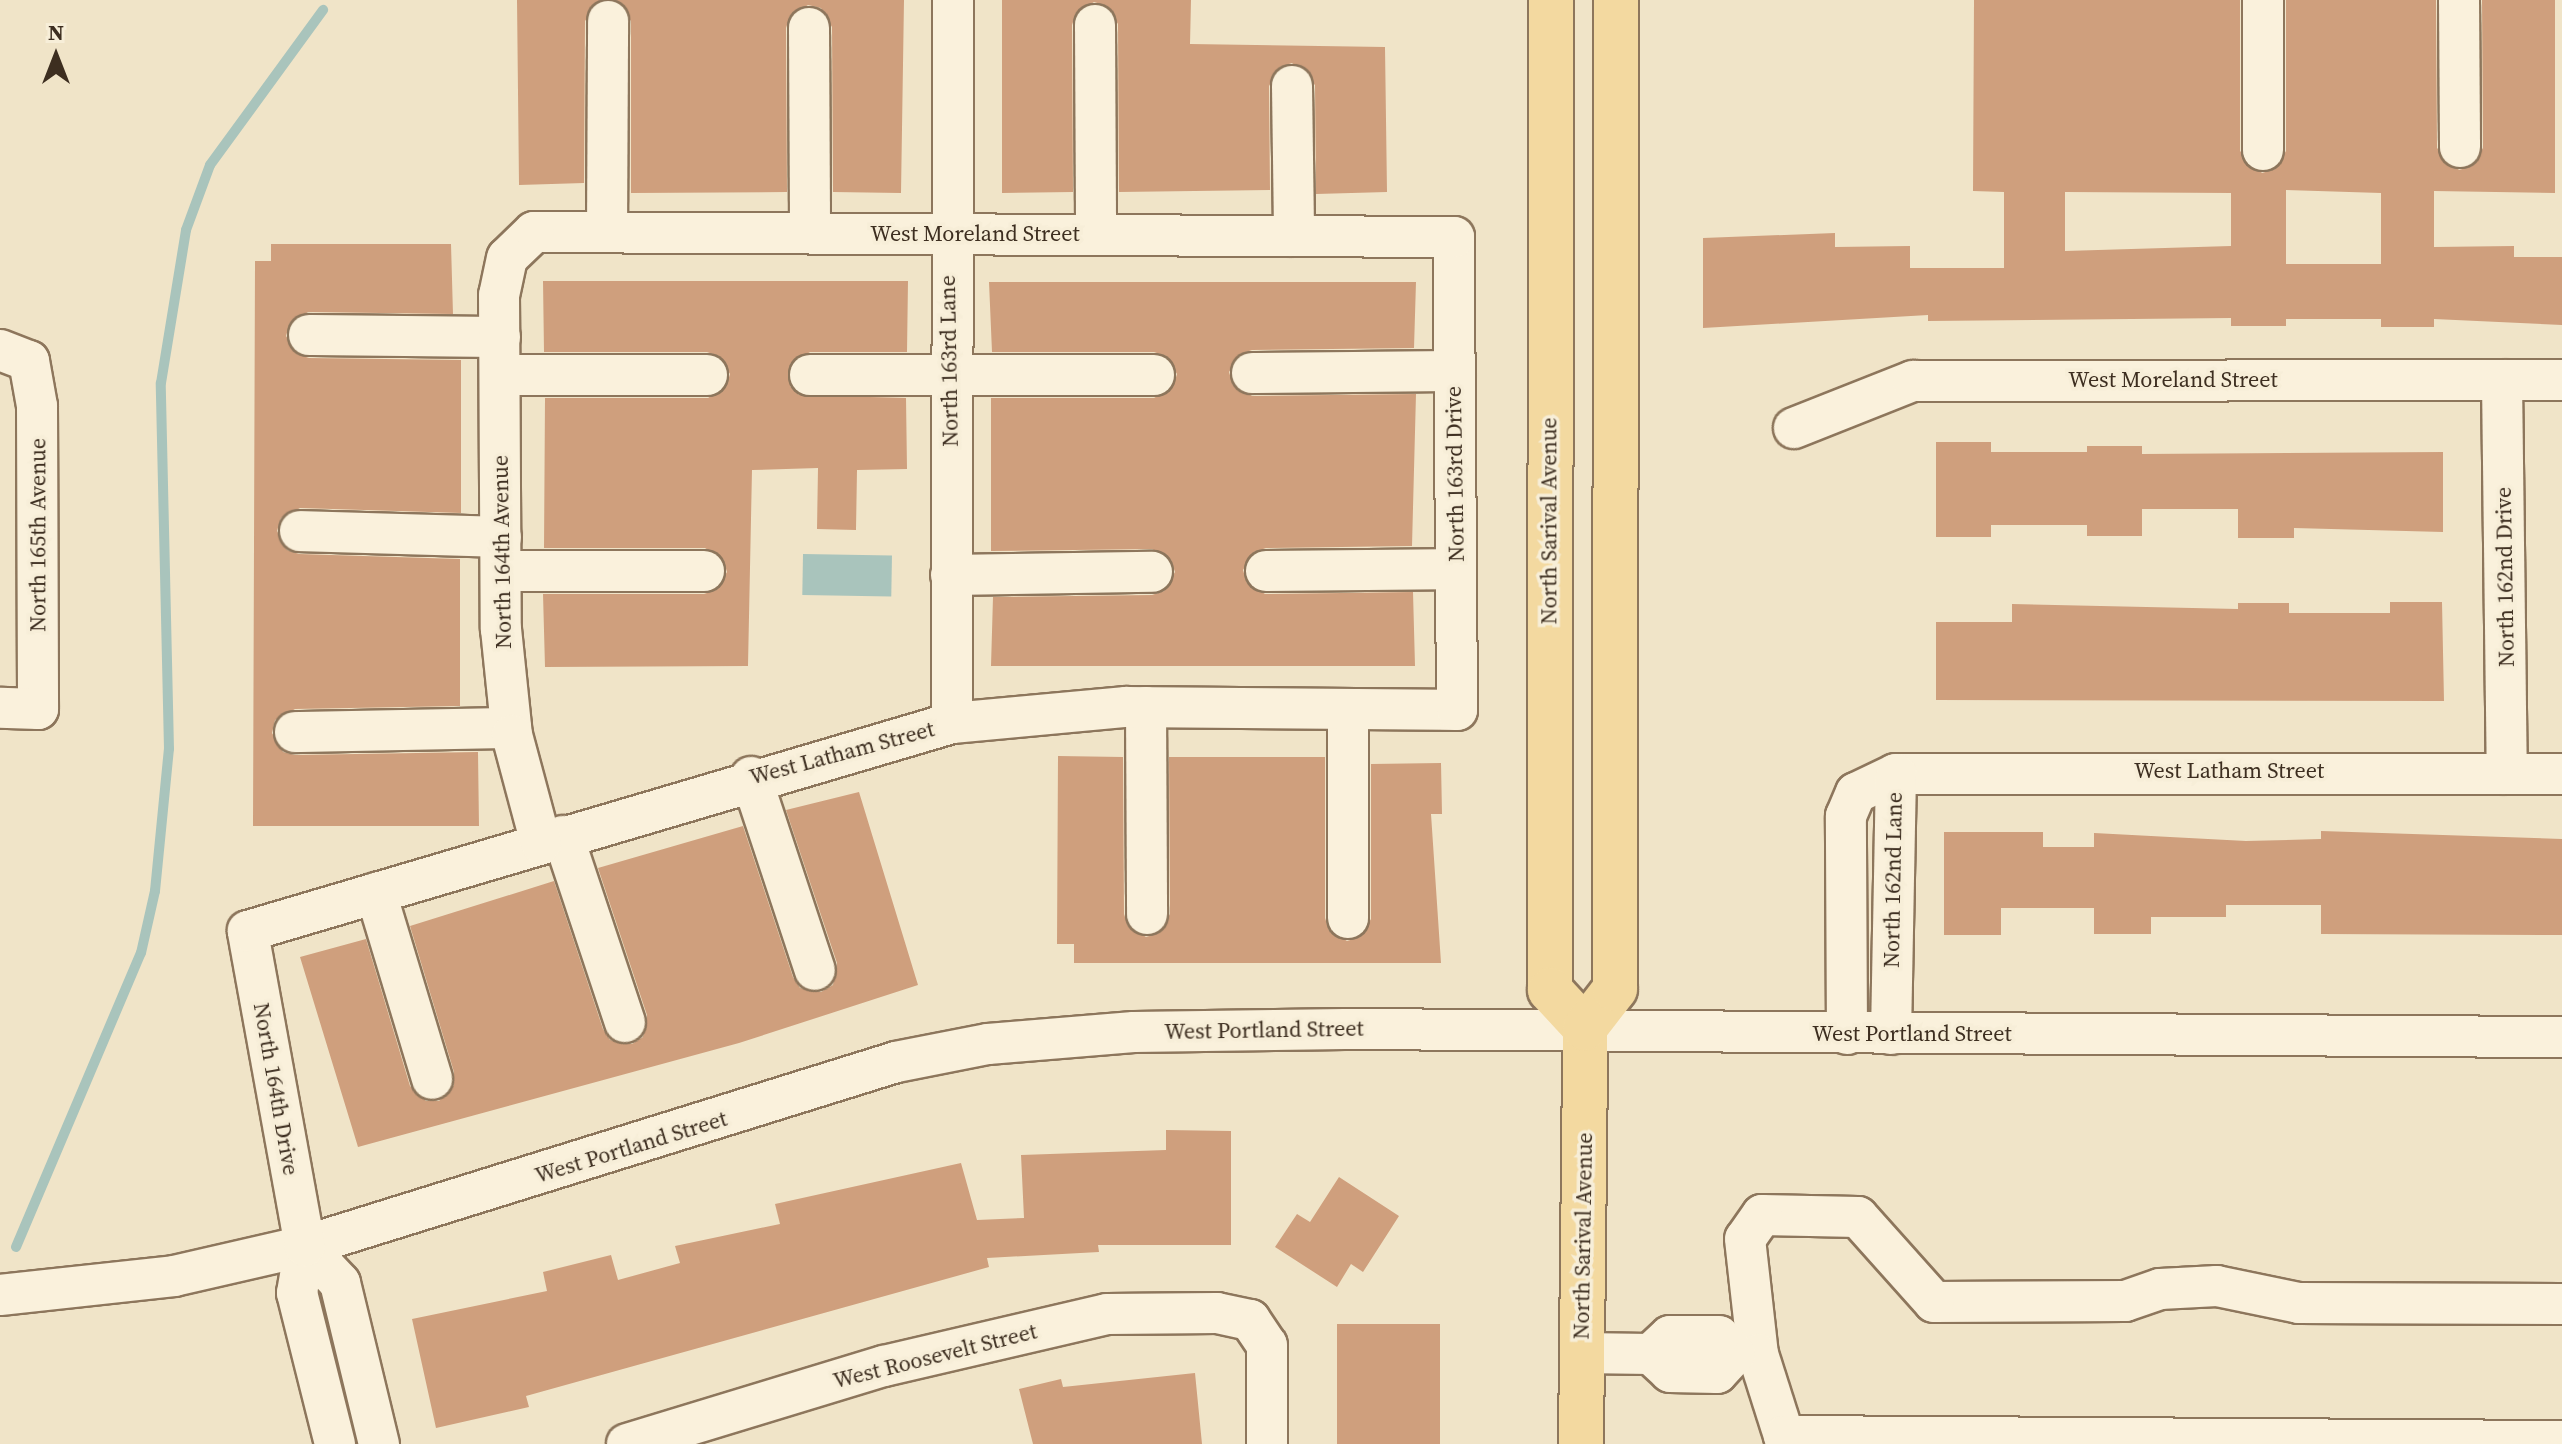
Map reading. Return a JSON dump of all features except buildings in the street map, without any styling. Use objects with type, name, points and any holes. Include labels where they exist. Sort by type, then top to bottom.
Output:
[{"type":"main road","name":"North Sarival Avenue","points":[[1551,0],[1550,990],[1585,1028],[1581,1444]]},
{"type":"main road","points":[[1586,0],[1589,210],[1615,361]]},
{"type":"main road","points":[[1585,1028],[1615,989],[1616,0]]},
{"type":"street","name":"North 163rd Lane","points":[[952,723],[948,234],[953,0]]},
{"type":"street","points":[[2263,0],[2263,150]]},
{"type":"street","points":[[2459,0],[2460,147]]},
{"type":"street","points":[[607,232],[608,21]]},
{"type":"street","points":[[1095,25],[1096,235]]},
{"type":"street","points":[[809,28],[810,233]]},
{"type":"street","points":[[1292,86],[1294,236]]},
{"type":"street","name":"West Moreland Street","points":[[507,258],[534,232],[1454,237]]},
{"type":"street","name":"North 163rd Drive","points":[[1454,237],[1457,710]]},
{"type":"street","name":"North 164th Avenue","points":[[507,258],[500,356],[501,554],[511,728],[625,1022]]},
{"type":"street","points":[[309,335],[707,375]]},
{"type":"street","name":"North 165th Avenue","points":[[14,356],[37,406],[19,708]]},
{"type":"street","points":[[1252,373],[1455,371]]},
{"type":"street","points":[[810,375],[1154,375]]},
{"type":"street","name":"North 162nd Drive","points":[[2502,380],[2507,774]]},
{"type":"street","name":"West Moreland Street","points":[[1794,428],[1913,381],[2562,380]]},
{"type":"street","points":[[300,531],[501,554],[704,571]]},
{"type":"street","points":[[1266,571],[1456,569]]},
{"type":"street","points":[[951,575],[1152,572]]},
{"type":"street","points":[[1146,707],[1147,914]]},
{"type":"street","name":"West Latham Street","points":[[248,931],[751,777],[952,723],[1146,707],[1457,710]]},
{"type":"street","points":[[1348,709],[1348,918]]},
{"type":"street","points":[[295,732],[511,728]]},
{"type":"street","name":"West Latham Street","points":[[1896,774],[2562,774]]},
{"type":"street","name":"North 162nd Lane","points":[[1847,1034],[1846,816],[1856,793],[1896,774],[1891,1034]]},
{"type":"street","points":[[751,777],[815,970]]},
{"type":"street","points":[[376,893],[432,1079]]},
{"type":"street","name":"North 164th Drive","points":[[248,931],[305,1246],[297,1293],[335,1444]]},
{"type":"street","name":"West Portland Street","points":[[0,1295],[174,1276],[305,1246],[896,1062],[988,1044],[1134,1032],[1585,1028],[1847,1034],[2562,1037]]},
{"type":"street","points":[[2562,1304],[2299,1303],[2217,1286],[2160,1289],[2125,1301],[1934,1302],[1858,1217],[1799,1212],[1762,1215],[1745,1239],[1747,1354],[1784,1436],[2562,1441]]},
{"type":"street","points":[[305,1246],[340,1283],[379,1444]]},
{"type":"street","name":"West Roosevelt Street","points":[[627,1444],[884,1366],[1107,1314],[1217,1313],[1250,1320],[1267,1345],[1267,1444]]},
{"type":"street","points":[[1581,1353],[1651,1354],[1670,1372],[1717,1373],[1747,1354]]},
{"type":"water","points":[[803,554],[892,556],[891,597],[802,595]]},
{"type":"waterway","points":[[16,1247],[141,953],[155,891],[169,749],[161,383],[186,230],[210,165],[323,10]]}]
